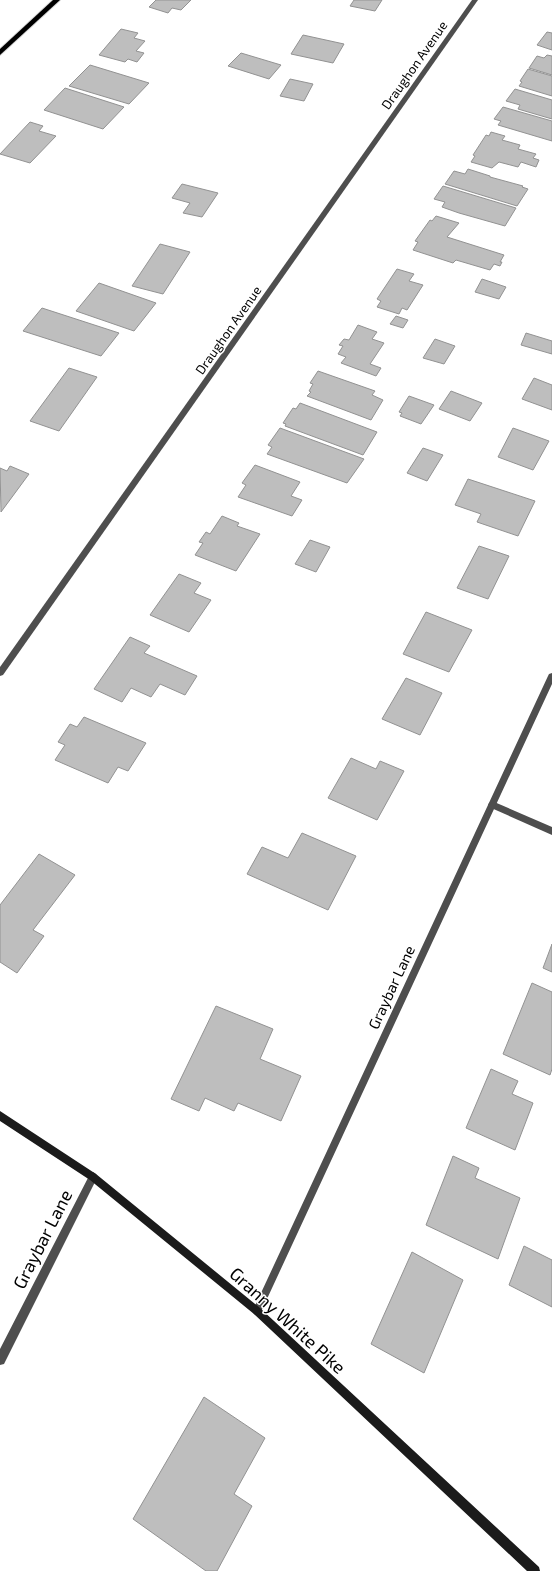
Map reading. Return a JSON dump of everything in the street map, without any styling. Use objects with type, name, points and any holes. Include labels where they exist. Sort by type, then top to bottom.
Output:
[{"type":"main road","points":[[0,53],[57,0]]},
{"type":"main road","name":"Granny White Pike","points":[[0,1116],[93,1177],[257,1311],[535,1571]]},
{"type":"street","name":"Draughon Avenue","points":[[0,673],[475,0]]},
{"type":"street","name":"Graybar Lane","points":[[257,1311],[552,676]]},
{"type":"street","points":[[492,805],[552,831]]},
{"type":"street","name":"Graybar Lane","points":[[0,1360],[93,1177]]},
{"type":"building","points":[[156,0],[191,0],[181,10],[172,8],[168,13],[149,7]]},
{"type":"building","points":[[354,0],[382,0],[375,11],[350,6]]},
{"type":"building","points":[[121,29],[138,33],[134,38],[145,41],[136,51],[144,53],[137,62],[128,59],[125,62],[99,55]]},
{"type":"building","points":[[547,32],[552,33],[552,50],[537,45]]},
{"type":"building","points":[[303,35],[344,44],[333,63],[291,54]]},
{"type":"building","points":[[241,53],[281,65],[269,79],[228,66]]},
{"type":"building","points":[[547,55],[552,56],[552,75],[529,68],[537,56],[544,58]]},
{"type":"building","points":[[90,65],[149,83],[129,104],[69,86]]},
{"type":"building","points":[[528,69],[552,76],[552,96],[519,86],[522,82],[520,81]]},
{"type":"building","points":[[290,79],[313,84],[304,101],[280,96]]},
{"type":"building","points":[[65,88],[124,107],[103,129],[44,110]]},
{"type":"building","points":[[515,89],[552,100],[552,119],[518,109],[520,105],[506,101]]},
{"type":"building","points":[[503,107],[552,121],[552,141],[498,125],[501,121],[494,119]]},
{"type":"building","points":[[30,122],[43,126],[39,131],[56,136],[30,163],[0,154]]},
{"type":"building","points":[[491,132],[505,136],[502,140],[520,145],[518,149],[536,154],[533,158],[539,160],[536,167],[521,162],[518,167],[499,162],[492,168],[471,162],[475,156],[473,155],[486,135],[489,136]]},
{"type":"building","points":[[468,169],[523,186],[522,187],[528,189],[517,206],[445,184],[454,171],[465,174]]},
{"type":"building","points":[[182,184],[218,193],[202,217],[183,213],[190,203],[172,198]]},
{"type":"building","points":[[443,186],[516,208],[505,226],[459,213],[442,207],[445,202],[434,199]]},
{"type":"building","points":[[436,216],[459,223],[447,237],[504,255],[500,262],[502,262],[500,266],[494,264],[490,270],[456,260],[453,263],[413,250],[418,242],[415,241],[430,220],[432,221]]},
{"type":"building","points":[[160,244],[190,252],[163,294],[132,286]]},
{"type":"building","points":[[397,269],[414,274],[409,281],[423,285],[407,310],[402,308],[399,314],[377,307],[381,301],[377,299]]},
{"type":"building","points":[[482,279],[506,287],[499,299],[475,292]]},
{"type":"building","points":[[99,283],[156,303],[134,331],[76,311]]},
{"type":"building","points":[[42,308],[119,333],[101,356],[23,331]]},
{"type":"building","points":[[396,316],[408,320],[403,328],[390,324]]},
{"type":"building","points":[[358,325],[377,332],[372,339],[384,343],[370,364],[381,368],[376,376],[341,363],[346,357],[338,354],[343,346],[339,345],[344,339],[349,340]]},
{"type":"building","points":[[526,333],[552,341],[552,354],[521,345]]},
{"type":"building","points":[[435,339],[455,346],[444,364],[423,358]]},
{"type":"building","points":[[69,368],[97,377],[59,431],[30,421]]},
{"type":"building","points":[[318,371],[375,391],[372,395],[383,400],[371,420],[307,396],[311,392],[309,391],[313,384],[310,383]]},
{"type":"building","points":[[534,378],[552,385],[552,410],[522,399]]},
{"type":"building","points":[[451,391],[482,403],[470,421],[439,409]]},
{"type":"building","points":[[409,396],[434,405],[421,424],[400,416],[402,413],[399,412]]},
{"type":"building","points":[[300,403],[377,432],[363,455],[285,426],[286,424],[283,423],[293,408],[296,409]]},
{"type":"building","points":[[280,428],[364,459],[347,483],[267,454],[272,447],[268,445]]},
{"type":"building","points":[[513,428],[549,441],[533,470],[498,457]]},
{"type":"building","points":[[423,448],[443,455],[427,481],[407,473]]},
{"type":"building","points":[[255,465],[300,482],[291,496],[302,500],[292,516],[238,497],[246,485],[242,483]]},
{"type":"building","points":[[10,466],[29,474],[1,512],[0,468],[7,471]]},
{"type":"building","points":[[468,479],[535,501],[518,536],[477,522],[481,514],[455,505]]},
{"type":"building","points":[[222,516],[239,523],[237,526],[260,534],[236,571],[195,555],[203,543],[199,542],[206,532],[210,534]]},
{"type":"building","points":[[310,540],[330,547],[316,572],[295,564]]},
{"type":"building","points":[[479,546],[509,556],[488,599],[457,588]]},
{"type":"building","points":[[179,574],[201,583],[194,593],[211,600],[189,632],[150,615]]},
{"type":"building","points":[[426,612],[472,630],[449,672],[403,654]]},
{"type":"building","points":[[130,637],[150,646],[144,653],[197,676],[185,695],[160,684],[151,697],[131,688],[122,702],[94,689]]},
{"type":"building","points":[[406,678],[442,693],[420,735],[382,719]]},
{"type":"building","points":[[84,717],[146,743],[128,771],[118,767],[108,783],[55,760],[65,745],[58,742],[70,724],[77,727]]},
{"type":"building","points":[[351,758],[376,769],[380,761],[404,771],[377,820],[328,798]]},
{"type":"building","points":[[302,833],[356,856],[328,910],[247,874],[262,847],[288,858]]},
{"type":"building","points":[[39,854],[75,875],[33,930],[44,936],[17,973],[0,962],[0,905]]},
{"type":"building","points":[[552,944],[552,972],[543,968]]},
{"type":"building","points":[[532,983],[552,992],[552,1069],[550,1075],[503,1054]]},
{"type":"building","points":[[216,1006],[273,1029],[260,1059],[301,1076],[281,1121],[238,1103],[234,1111],[205,1098],[199,1111],[171,1099]]},
{"type":"building","points":[[491,1069],[518,1081],[512,1094],[533,1103],[515,1150],[466,1128]]},
{"type":"building","points":[[453,1156],[479,1168],[475,1178],[520,1198],[498,1259],[426,1225]]},
{"type":"building","points":[[524,1246],[552,1260],[552,1307],[509,1285]]},
{"type":"building","points":[[412,1252],[463,1280],[424,1373],[371,1344]]},
{"type":"building","points":[[204,1397],[265,1438],[234,1494],[252,1506],[217,1571],[206,1571],[133,1519]]}]
